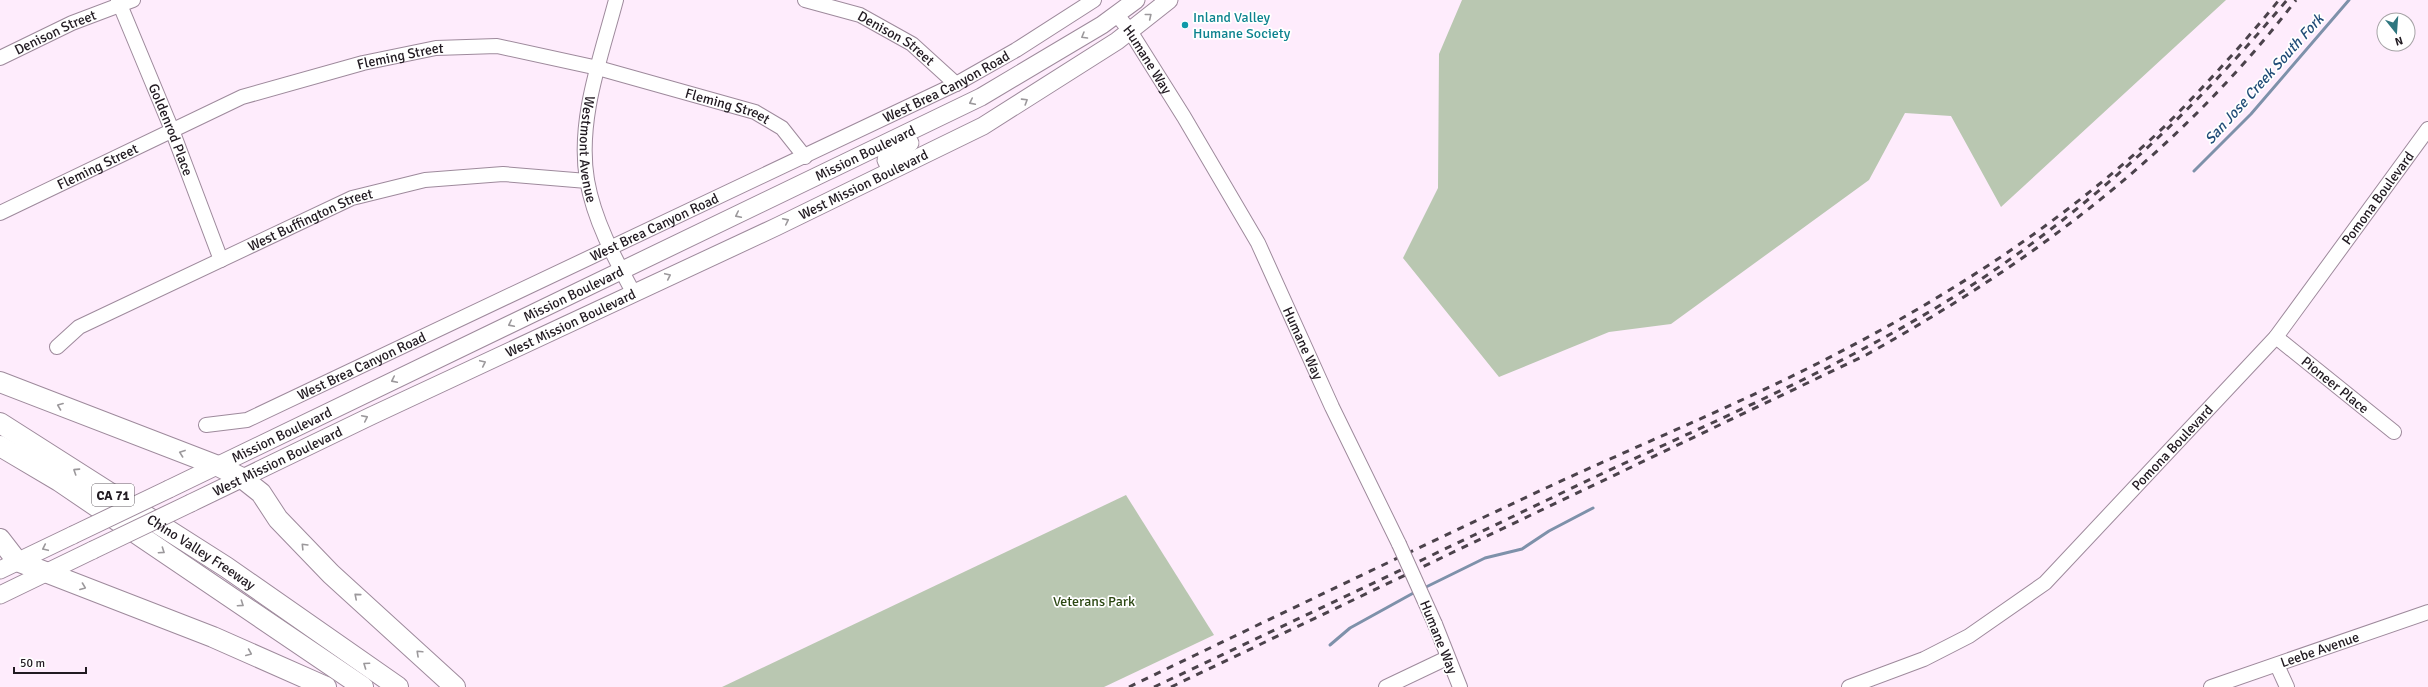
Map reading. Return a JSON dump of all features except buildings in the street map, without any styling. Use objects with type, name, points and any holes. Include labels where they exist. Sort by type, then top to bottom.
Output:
[{"type":"highway","points":[[0,382],[218,466],[242,478],[261,493],[278,519],[331,574],[456,687]]},
{"type":"highway","name":"Chino Valley Freeway","points":[[0,423],[226,567],[398,687]]},
{"type":"highway","name":"Chino Valley Freeway","points":[[0,446],[59,482],[363,687]]},
{"type":"highway","points":[[0,538],[9,566],[46,573],[213,637],[326,687]]},
{"type":"main road","name":"Mission Boulevard","points":[[9,566],[981,97],[1117,15],[1136,0]]},
{"type":"main road","points":[[1130,31],[1168,0]]},
{"type":"main road","name":"West Mission Boulevard","points":[[0,595],[633,292],[776,227],[890,170],[983,126],[1012,109],[1130,31]]},
{"type":"main road","points":[[890,170],[886,160],[887,157],[918,138],[929,123]]},
{"type":"street","name":"Denison Street","points":[[0,58],[119,2],[133,0]]},
{"type":"street","name":"Westmont Avenue","points":[[616,0],[598,68],[584,134],[587,180],[601,228],[633,292]]},
{"type":"street","name":"Denison Street","points":[[805,0],[860,15],[912,44],[956,84]]},
{"type":"street","name":"West Brea Canyon Road","points":[[206,425],[247,420],[956,84],[1016,50],[1091,1]]},
{"type":"street","name":"Goldenrod Place","points":[[119,2],[172,130],[221,260]]},
{"type":"street","name":"Humane Way","points":[[1117,15],[1130,31],[1223,181],[1258,243],[1332,407],[1399,544],[1435,624],[1447,658],[1460,687]]},
{"type":"street","name":"Fleming Street","points":[[0,213],[242,97],[364,63],[436,48],[497,46],[598,68],[755,112],[782,128],[805,156]]},
{"type":"street","name":"Pomona Boulevard","points":[[1849,687],[1924,659],[1969,636],[2045,583],[2276,337],[2428,129]]},
{"type":"street","name":"West Buffington Street","points":[[57,347],[79,327],[352,198],[425,180],[503,174],[587,180]]},
{"type":"street","name":"Pioneer Place","points":[[2276,337],[2394,432]]},
{"type":"street","name":"Leebe Avenue","points":[[2211,687],[2428,612]]},
{"type":"street","points":[[1386,687],[1447,658]]},
{"type":"street","points":[[2277,665],[2287,687]]},
{"type":"green space","points":[[1462,0],[2226,0],[2001,207],[1951,116],[1905,113],[1869,180],[1671,324],[1609,332],[1499,377],[1403,258],[1438,188],[1439,54]]},
{"type":"green space","name":"Veterans Park","points":[[1126,495],[1214,635],[1104,687],[722,687]]},
{"type":"waterway","name":"San Jose Creek South Fork","points":[[2194,171],[2251,114],[2349,0]]},
{"type":"waterway","name":"San Jose Creek South Fork","points":[[1424,588],[1485,558],[1522,549],[1549,531],[1593,508]]},
{"type":"waterway","name":"San Jose Creek South Fork","points":[[1330,645],[1350,628],[1417,591]]},
{"type":"railway","points":[[1129,687],[1546,488],[1801,372],[1924,306],[2009,252],[2090,192],[2128,160],[2195,96],[2238,49],[2279,0]]},
{"type":"railway","points":[[1154,687],[1597,476],[1807,378],[1929,312],[1980,280],[2029,246],[2076,210],[2121,171],[2165,131],[2207,89],[2287,0]]},
{"type":"railway","points":[[1171,687],[1866,355],[1928,319],[1987,282],[2045,242],[2100,200],[2153,155],[2203,107],[2251,55],[2296,0]]},
{"type":"place","name":"Inland Valley Humane Society","points":[[1185,25]]}]
